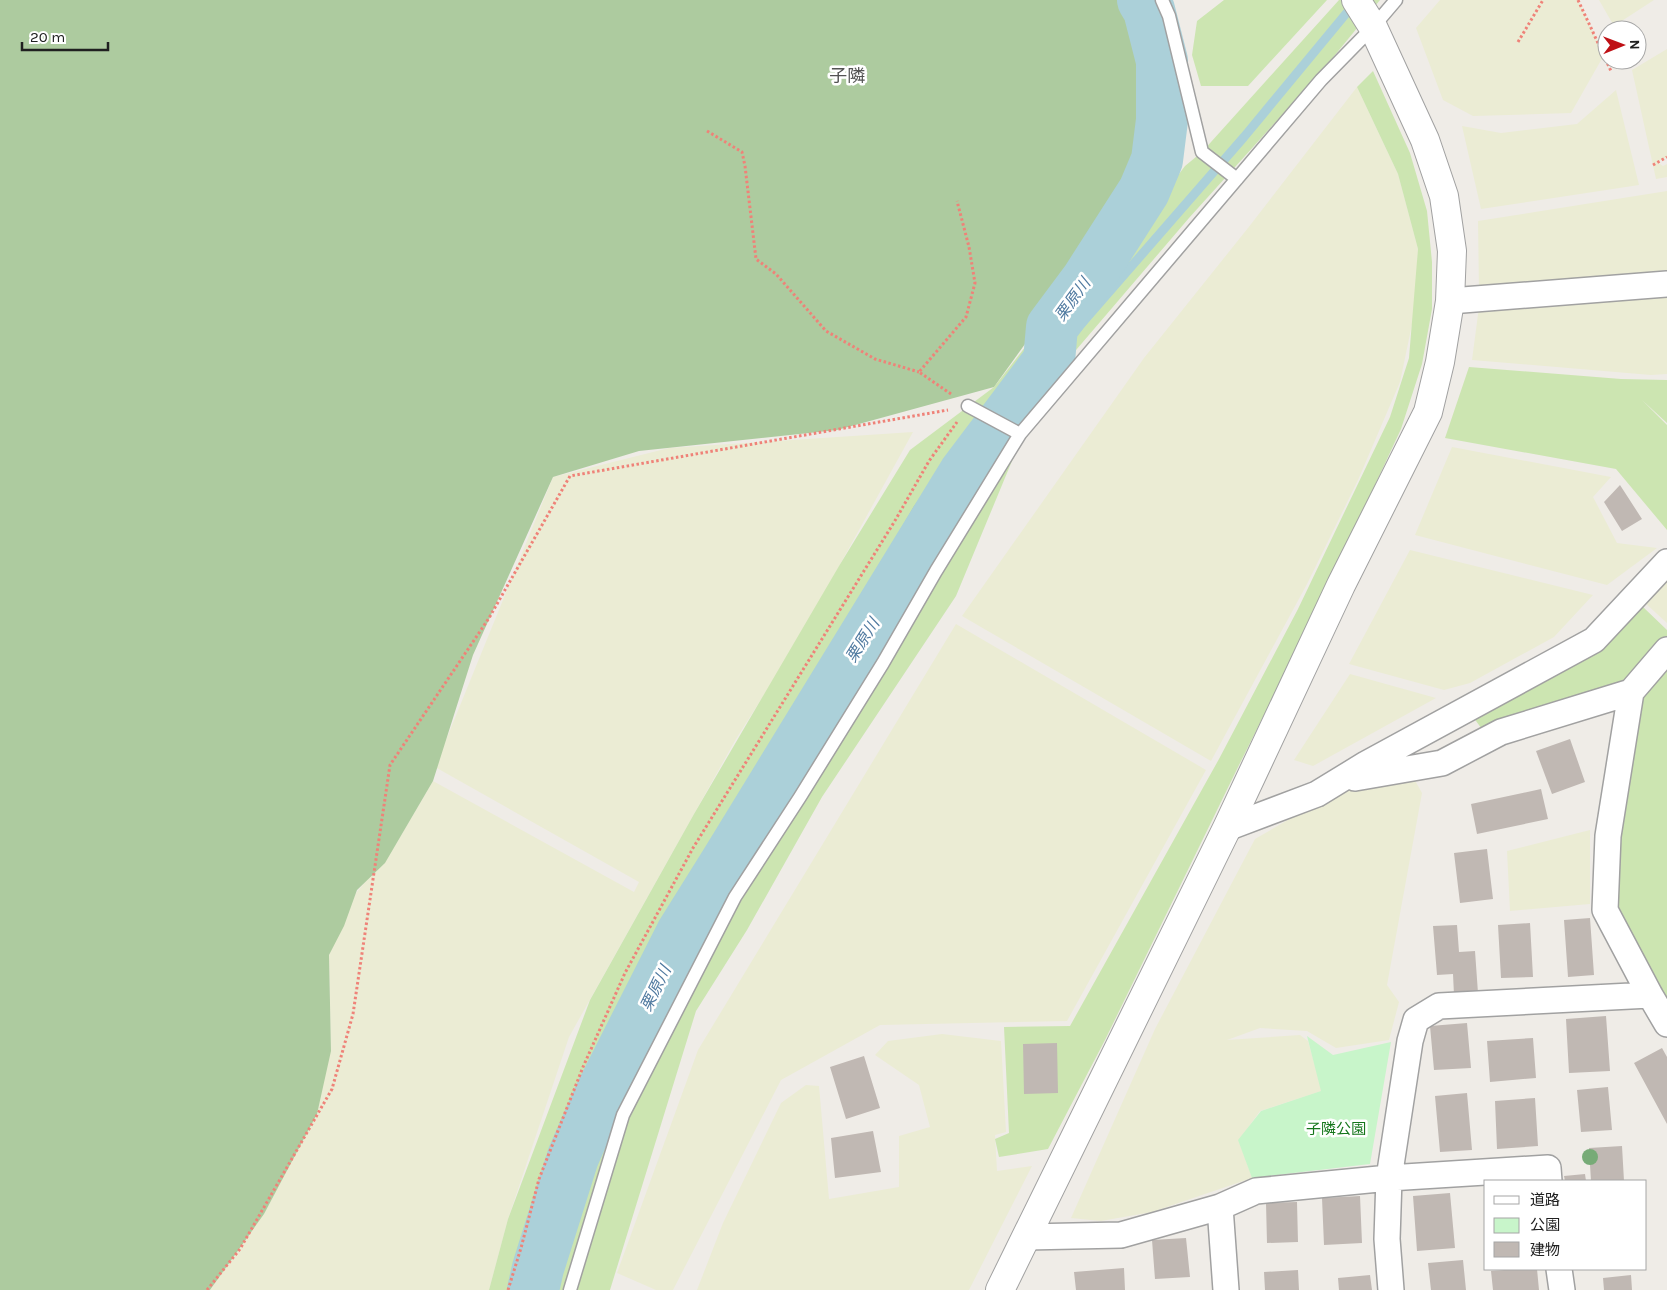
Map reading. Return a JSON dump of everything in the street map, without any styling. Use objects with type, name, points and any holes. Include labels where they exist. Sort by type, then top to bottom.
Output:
[{"type":"street","points":[[1000,1290],[1227,828],[1341,584],[1428,412],[1440,362],[1450,301],[1452,251],[1444,196],[1425,140],[1366,16]]},
{"type":"street","points":[[1450,301],[1667,284]]},
{"type":"street","points":[[1227,828],[1317,794],[1366,764],[1594,640],[1667,562]]},
{"type":"street","points":[[1667,650],[1631,692],[1608,836],[1605,910],[1650,996],[1667,1024]]},
{"type":"street","points":[[1340,780],[1442,763],[1501,732],[1631,692]]},
{"type":"street","points":[[1391,1290],[1387,1239],[1389,1178],[1410,1041],[1416,1020],[1439,1006],[1650,996]]},
{"type":"street","points":[[1026,1237],[1121,1235],[1220,1207],[1256,1190],[1389,1178],[1548,1168],[1549,1180]]},
{"type":"street","points":[[1220,1207],[1226,1290]]},
{"type":"street","points":[[1559,1270],[1562,1290]]},
{"type":"lane","points":[[1162,0],[1169,16],[1202,152],[1236,179]]},
{"type":"lane","points":[[1169,16],[1176,0]]},
{"type":"lane","points":[[570,1290],[623,1115],[735,897],[883,663],[1016,432],[1321,80],[1366,16],[1396,0]]},
{"type":"lane","points":[[974,409],[1016,432]]},
{"type":"path","points":[[1518,42],[1544,0]]},
{"type":"path","points":[[1578,0],[1611,71]]},
{"type":"path","points":[[707,131],[742,152],[756,259],[776,274],[826,331],[874,359],[919,372],[974,409]]},
{"type":"path","points":[[1653,165],[1667,157]]},
{"type":"path","points":[[919,372],[966,317],[975,283],[970,247],[957,201]]},
{"type":"path","points":[[207,1290],[240,1249],[332,1089],[353,1014],[390,765],[489,618],[570,476],[974,409]]},
{"type":"path","points":[[508,1290],[521,1248],[538,1179],[583,1067],[625,973],[694,848],[896,519],[929,461],[974,409]]},
{"type":"green space","points":[[0,0],[1123,0],[1154,68],[1153,120],[1146,157],[1103,222],[1072,279],[994,387],[837,430],[639,451],[553,477],[473,655],[433,781],[385,863],[357,890],[344,926],[329,955],[331,1051],[317,1114],[264,1214],[210,1290],[0,1290]]},
{"type":"green space","points":[[1224,0],[1327,0],[1248,86],[1201,86],[1192,55],[1197,21]]},
{"type":"green space","points":[[1339,0],[1380,0],[1326,66],[1189,218],[1041,391],[956,596],[822,797],[747,930],[696,1011],[610,1290],[489,1290],[508,1219],[590,1000],[694,814],[839,566],[910,450],[994,387],[1082,274],[1142,223],[1185,166],[1202,152]]},
{"type":"green space","points":[[1440,0],[1578,0],[1597,40],[1597,67],[1571,113],[1473,116],[1443,100],[1416,28]]},
{"type":"green space","points":[[1599,0],[1654,0],[1623,20],[1611,20]]},
{"type":"green space","points":[[1667,49],[1667,157],[1657,162],[1663,166],[1667,164],[1667,177],[1656,179],[1632,70],[1647,70],[1647,61]]},
{"type":"green space","points":[[1373,71],[1410,153],[1427,211],[1432,262],[1432,309],[1422,364],[1401,429],[1322,599],[1105,1040],[1048,1149],[999,1157],[995,1139],[1009,1133],[1004,1027],[1070,1026],[1219,759],[1298,609],[1390,417],[1409,358],[1418,249],[1398,174],[1357,87]]},
{"type":"green space","points":[[1357,87],[1398,174],[1418,249],[1415,310],[1400,382],[1358,480],[1307,584],[1211,761],[962,616],[1144,358]]},
{"type":"green space","points":[[1616,90],[1639,185],[1481,209],[1462,126],[1501,133],[1577,124]]},
{"type":"green space","points":[[1667,191],[1667,270],[1479,291],[1478,221]]},
{"type":"green space","points":[[1667,288],[1667,374],[1651,375],[1472,360],[1479,307]]},
{"type":"green space","points":[[1469,367],[1621,379],[1667,380],[1667,423],[1642,400],[1667,425],[1667,530],[1616,469],[1445,438]]},
{"type":"green space","points":[[1009,423],[896,618],[720,896],[630,1058],[600,1078],[614,1022],[914,506],[967,432]]},
{"type":"green space","points":[[913,432],[795,646],[736,739],[569,1037],[508,1219],[489,1290],[210,1290],[331,1051],[329,955],[356,893],[396,844],[433,781],[634,892],[639,882],[435,767],[553,477],[669,448]]},
{"type":"green space","points":[[1452,447],[1611,477],[1593,497],[1617,543],[1657,548],[1607,585],[1415,535]]},
{"type":"green space","points":[[1410,550],[1593,595],[1554,637],[1470,683],[1444,690],[1349,664]]},
{"type":"green space","points":[[1667,576],[1667,623],[1644,602]]},
{"type":"green space","points":[[1643,607],[1667,630],[1667,636],[1630,684],[1484,732],[1471,714],[1598,647]]},
{"type":"green space","points":[[956,624],[1206,770],[1067,1021],[880,1025],[781,1080],[673,1290],[656,1290],[617,1273],[698,1050]]},
{"type":"green space","points":[[1667,650],[1667,1024],[1608,916],[1631,692]]},
{"type":"green space","points":[[1350,674],[1436,698],[1313,766],[1294,760]]},
{"type":"green space","points":[[1413,777],[1422,793],[1387,985],[1399,1002],[1389,1040],[1336,1048],[1307,1031],[1260,1028],[1227,1040],[1300,1035],[1308,1041],[1322,1091],[1260,1111],[1239,1140],[1252,1178],[1152,1212],[1101,1221],[1071,1218],[1155,1029],[1255,839],[1343,788]]},
{"type":"green space","points":[[1590,830],[1590,904],[1510,911],[1507,851]]},
{"type":"green space","points":[[942,1034],[1001,1041],[1006,1132],[995,1135],[997,1171],[1032,1166],[969,1290],[697,1290],[723,1223],[781,1103],[806,1085],[819,1086],[829,1199],[899,1187],[899,1136],[930,1127],[919,1085],[875,1055],[888,1041]]},
{"type":"green space","name":"子隣公園","points":[[1307,1036],[1333,1055],[1391,1042],[1370,1164],[1252,1178],[1238,1140],[1261,1111],[1321,1091]]},
{"type":"building","points":[[1620,485],[1642,519],[1622,531],[1604,502]]},
{"type":"building","points":[[1570,739],[1585,782],[1552,794],[1536,751]]},
{"type":"building","points":[[1541,789],[1548,819],[1477,834],[1471,804]]},
{"type":"building","points":[[1487,849],[1493,899],[1460,903],[1454,853]]},
{"type":"building","points":[[1590,918],[1594,975],[1568,977],[1564,920]]},
{"type":"building","points":[[1530,923],[1533,977],[1501,978],[1498,925]]},
{"type":"building","points":[[1457,925],[1459,952],[1475,951],[1478,993],[1454,995],[1453,974],[1437,975],[1433,926]]},
{"type":"building","points":[[1606,1016],[1610,1071],[1569,1073],[1566,1019]]},
{"type":"building","points":[[1467,1023],[1471,1068],[1434,1070],[1430,1026]]},
{"type":"building","points":[[1533,1038],[1536,1078],[1490,1082],[1487,1041]]},
{"type":"building","points":[[1057,1043],[1058,1093],[1024,1094],[1023,1044]]},
{"type":"building","points":[[1662,1048],[1667,1057],[1667,1124],[1634,1063]]},
{"type":"building","points":[[864,1056],[880,1108],[846,1119],[830,1067]]},
{"type":"building","points":[[1608,1087],[1612,1130],[1581,1132],[1577,1090]]},
{"type":"building","points":[[1467,1093],[1472,1150],[1440,1152],[1435,1096]]},
{"type":"building","points":[[1535,1098],[1538,1146],[1497,1149],[1495,1101]]},
{"type":"building","points":[[873,1131],[881,1172],[835,1178],[831,1138]]},
{"type":"building","points":[[1622,1146],[1624,1180],[1591,1180],[1589,1148]]},
{"type":"building","points":[[1585,1174],[1586,1180],[1565,1180],[1564,1176]]},
{"type":"building","points":[[1450,1193],[1455,1248],[1417,1251],[1413,1196]]},
{"type":"building","points":[[1360,1196],[1362,1243],[1324,1245],[1322,1198]]},
{"type":"building","points":[[1297,1202],[1298,1242],[1267,1243],[1266,1203]]},
{"type":"building","points":[[1186,1238],[1190,1277],[1155,1279],[1152,1240]]},
{"type":"building","points":[[1463,1260],[1466,1290],[1431,1290],[1428,1263]]},
{"type":"building","points":[[1124,1268],[1125,1290],[1076,1290],[1074,1272]]},
{"type":"building","points":[[1298,1270],[1299,1290],[1265,1290],[1264,1272]]},
{"type":"building","points":[[1537,1270],[1539,1290],[1493,1290],[1491,1271]]},
{"type":"building","points":[[1370,1275],[1372,1290],[1339,1290],[1338,1278]]},
{"type":"building","points":[[1631,1275],[1632,1290],[1604,1290],[1603,1278]]},
{"type":"waterway","name":"栗原川","points":[[533,1290],[538,1268],[573,1157],[601,1093],[682,933],[964,474],[1049,361],[1052,327],[1087,280],[1144,191],[1157,160],[1162,120],[1162,61],[1149,10],[1143,0]]},
{"type":"waterway","points":[[1049,361],[1244,137],[1354,4]]},
{"type":"district","name":"子隣","points":[[847,76]]}]
